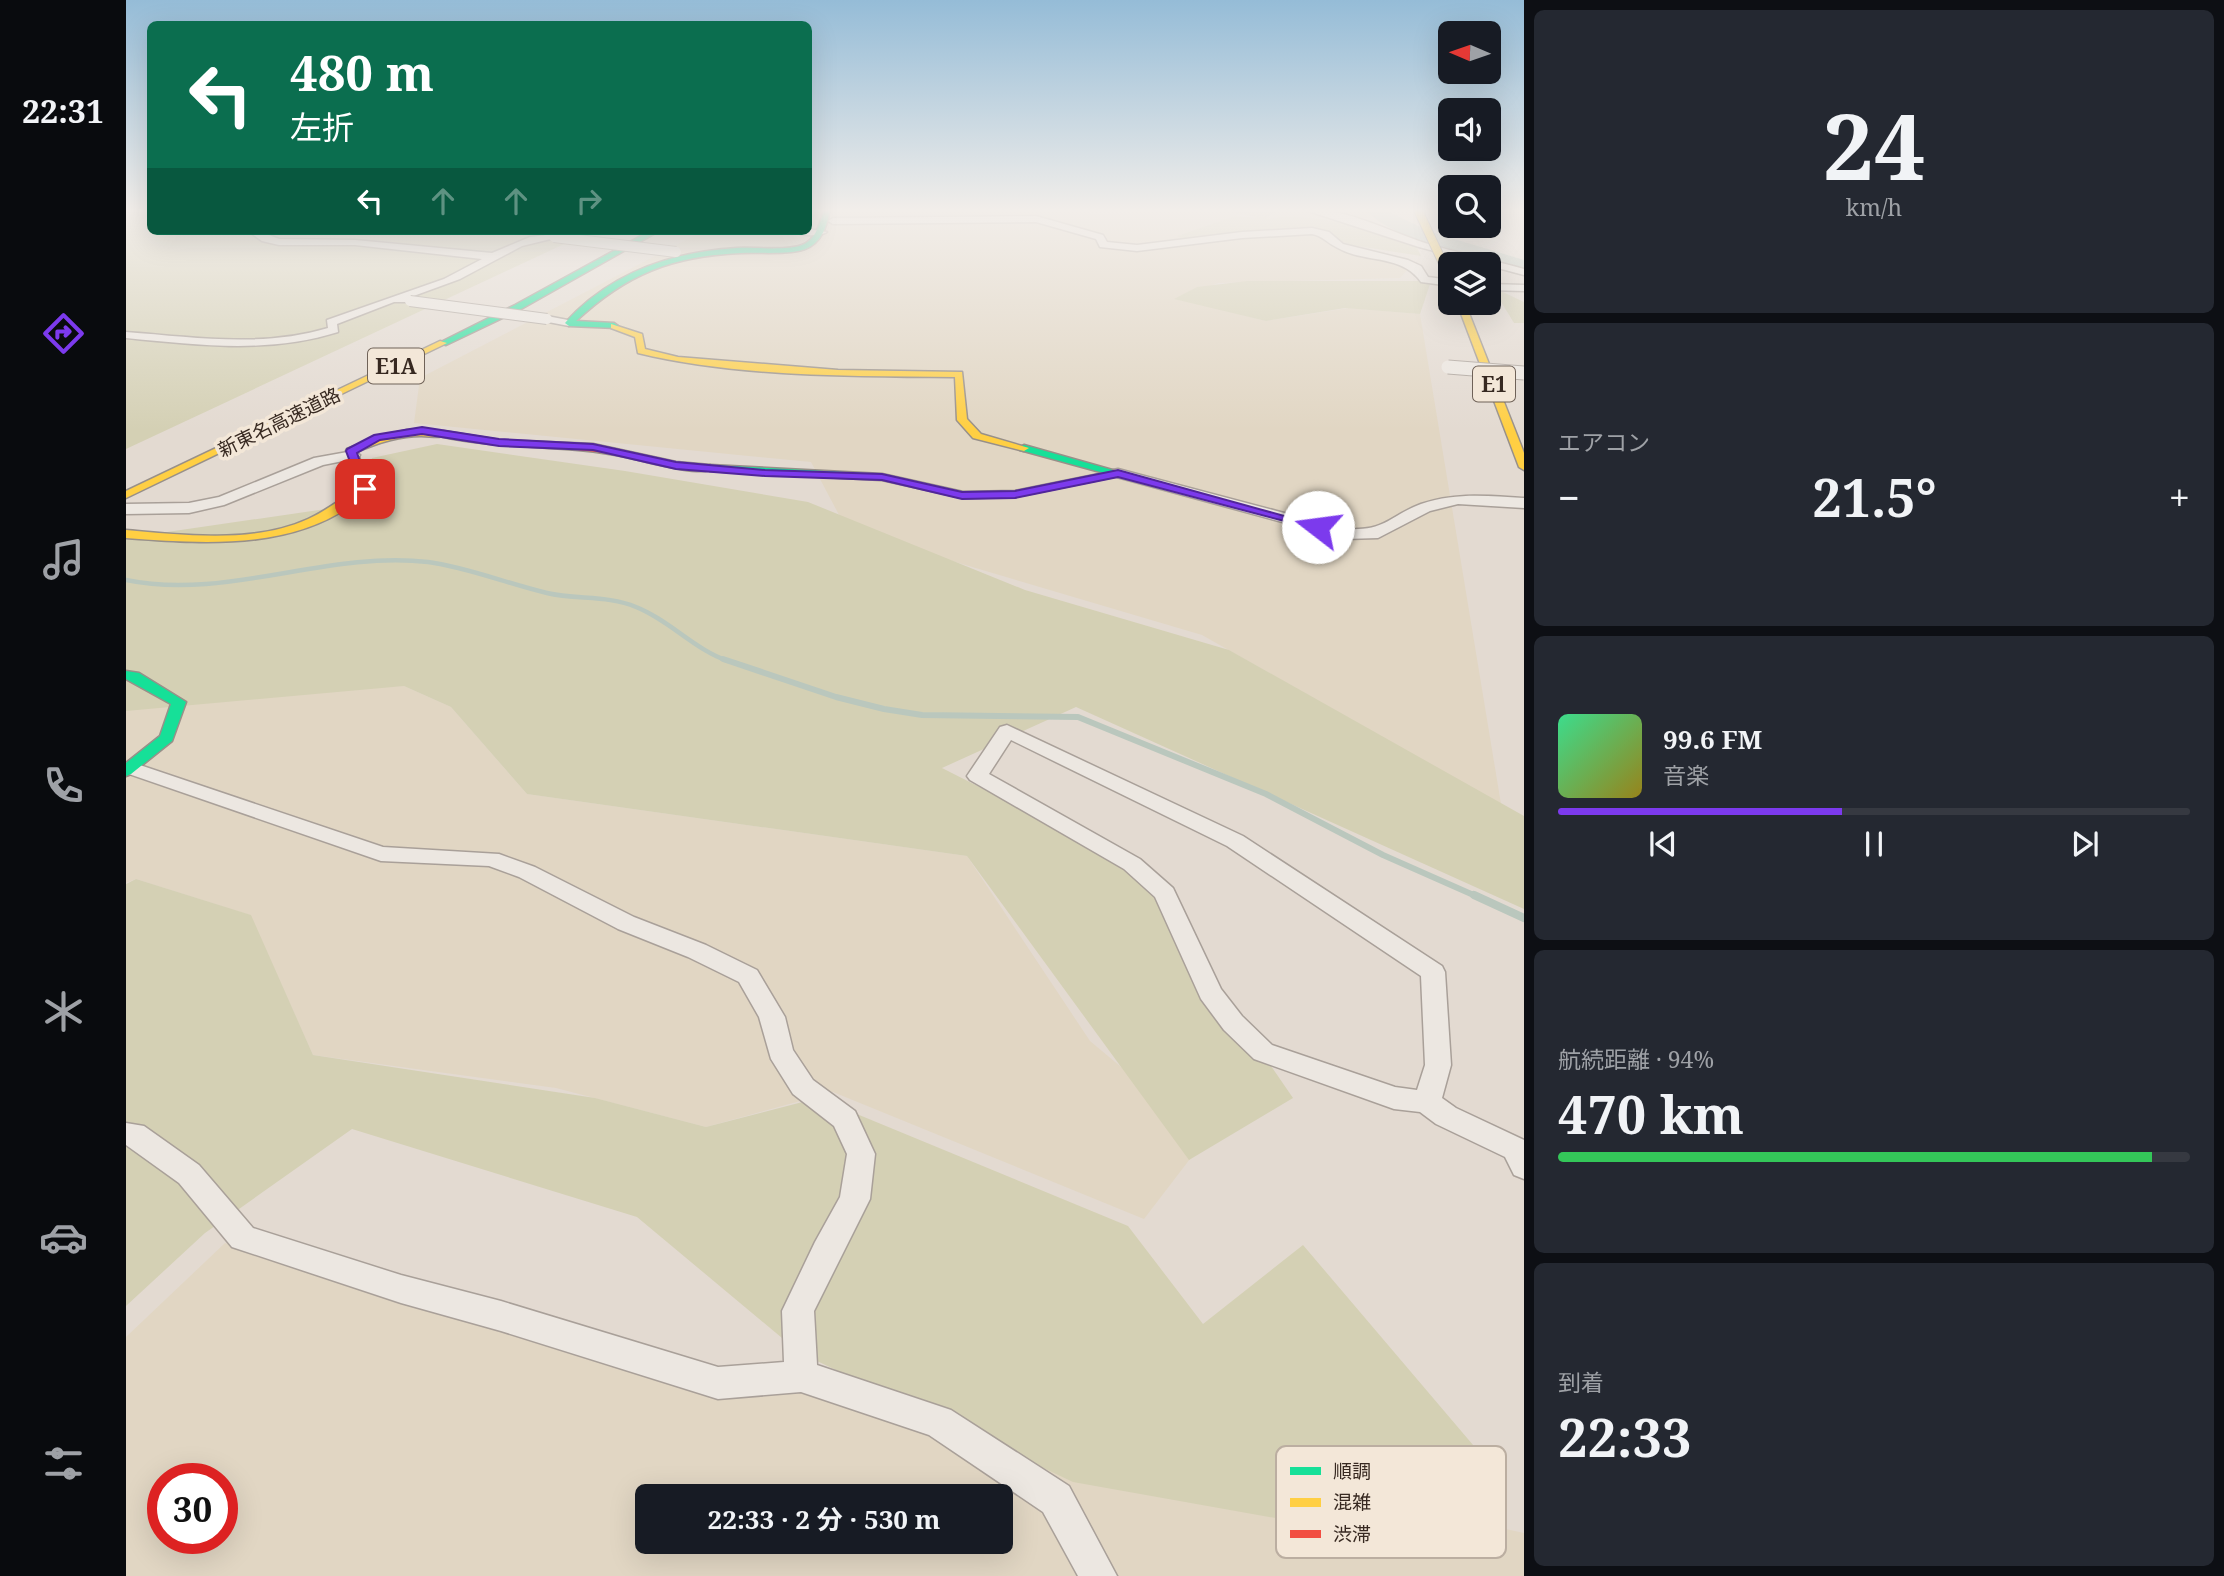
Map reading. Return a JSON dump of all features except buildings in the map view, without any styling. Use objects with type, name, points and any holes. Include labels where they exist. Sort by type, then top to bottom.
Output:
[{"type":"main road","name":"新東名高速道路","points":[[188,447],[456,321],[529,284]]},
{"type":"main road","name":"新東名高速道路","points":[[129,493],[518,307],[560,284]]},
{"type":"main road","points":[[569,323],[585,304],[619,284]]},
{"type":"main road","name":"E1","points":[[1466,315],[1524,467]]},
{"type":"main road","points":[[569,323],[615,326],[632,331],[639,336],[641,351],[678,360],[838,373],[959,374],[961,420],[977,436],[1118,473]]},
{"type":"main road","name":"E1","points":[[1510,359],[1524,394]]},
{"type":"main road","points":[[126,534],[210,541],[255,536],[306,524],[365,489],[351,451],[377,438],[422,430],[499,443],[593,447],[676,465],[765,473],[882,477],[962,495],[1015,494],[1118,473]]},
{"type":"main road","points":[[126,675],[134,676],[179,702],[167,738],[128,770]]},
{"type":"street","points":[[126,335],[247,342],[303,340],[334,330],[331,322],[437,284]]},
{"type":"street","points":[[1501,287],[1524,288]]},
{"type":"street","points":[[393,299],[569,323]]},
{"type":"street","points":[[1448,367],[1524,373]]},
{"type":"street","points":[[126,509],[189,508],[224,500],[319,461],[353,455]]},
{"type":"street","points":[[1118,473],[1345,534],[1372,535],[1425,508],[1457,499],[1524,503]]},
{"type":"street","points":[[1427,1102],[1438,1065],[1433,972],[1235,841],[1007,731],[977,776],[1132,864],[1155,882],[1165,893],[1210,993],[1233,1023],[1263,1052],[1394,1098],[1427,1102],[1446,1116],[1521,1155]]},
{"type":"street","points":[[128,770],[381,854],[491,859],[527,872],[626,923],[697,951],[748,976],[772,1017],[780,1052],[803,1087],[845,1119],[860,1154],[855,1199],[826,1251],[798,1311],[801,1376]]},
{"type":"street","points":[[126,1134],[134,1134],[189,1174],[243,1238],[401,1289],[501,1316],[718,1383],[801,1376],[939,1422],[1056,1499],[1098,1576]]},
{"type":"shaded area","points":[[126,284],[480,284],[126,449]]},
{"type":"shaded area","points":[[602,284],[1217,284],[1181,299],[1266,321],[1349,308],[1420,314],[1501,804],[1202,635],[847,530],[811,462],[414,423],[420,378]]},
{"type":"shaded area","points":[[1226,284],[1430,284],[1420,314],[1345,308],[1266,321],[1174,299],[1197,287]]},
{"type":"shaded area","points":[[1501,291],[1524,302],[1524,323],[1514,323],[1501,302]]},
{"type":"shaded area","points":[[437,444],[625,471],[808,502],[1025,590],[1229,650],[1524,816],[1524,909],[1076,707],[942,768],[1132,864],[1293,1098],[1189,1160],[967,856],[527,794],[451,707],[404,686],[126,711],[126,538],[360,504],[372,458]]},
{"type":"shaded area","points":[[404,686],[451,707],[527,794],[967,856],[1090,1041],[1206,1138],[1144,1219],[833,1092],[706,1127],[556,1088],[313,1055],[250,915],[136,879],[126,883],[126,698]]},
{"type":"shaded area","points":[[136,879],[251,915],[313,1055],[595,1098],[706,1127],[818,1098],[1128,1226],[1203,1324],[1303,1245],[1474,1446],[1276,1446],[1276,1518],[1073,1482],[800,1353],[637,1217],[352,1129],[205,1233],[126,1306],[126,884]]},
{"type":"shaded area","points":[[225,1243],[501,1316],[706,1388],[801,1376],[1276,1479],[1276,1558],[1506,1558],[1506,1529],[1524,1533],[1524,1576],[126,1576],[126,1337]]},
{"type":"waterway","points":[[126,580],[164,585],[201,584],[352,563],[390,560],[428,562],[547,593],[625,603],[660,619],[704,650],[724,659]]},
{"type":"waterway","points":[[724,659],[836,697],[884,709],[922,715],[1078,717],[1266,794],[1383,855],[1478,897]]},
{"type":"waterway","points":[[724,659],[728,661]]},
{"type":"waterway","points":[[1474,895],[1524,918]]},
{"type":"traffic: fast","points":[[443,343],[560,284]]},
{"type":"traffic: fast","points":[[614,326],[569,323],[596,298],[617,284]]},
{"type":"traffic: fast","points":[[710,468],[882,477],[963,495],[1015,494],[1118,473],[1024,448]]},
{"type":"traffic: fast","points":[[126,675],[134,676],[179,702],[167,738],[126,771]]},
{"type":"traffic: slow","points":[[1466,315],[1524,467]]},
{"type":"traffic: slow","points":[[614,326],[639,336],[641,351],[678,360],[838,373],[959,374],[962,420],[977,436],[1024,448]]},
{"type":"traffic: slow","points":[[126,495],[443,343]]},
{"type":"traffic: slow","points":[[126,534],[194,539],[238,538],[260,536],[304,525],[365,489],[351,451],[396,435],[443,434]]},
{"type":"traffic: jam","points":[[443,434],[499,443],[593,447],[676,465],[710,468]]},
{"type":"route","points":[[365,489],[351,451],[377,438],[422,430],[499,443],[593,447],[676,465],[765,473],[882,477],[962,495],[1015,494],[1118,473],[1318,527]]}]
